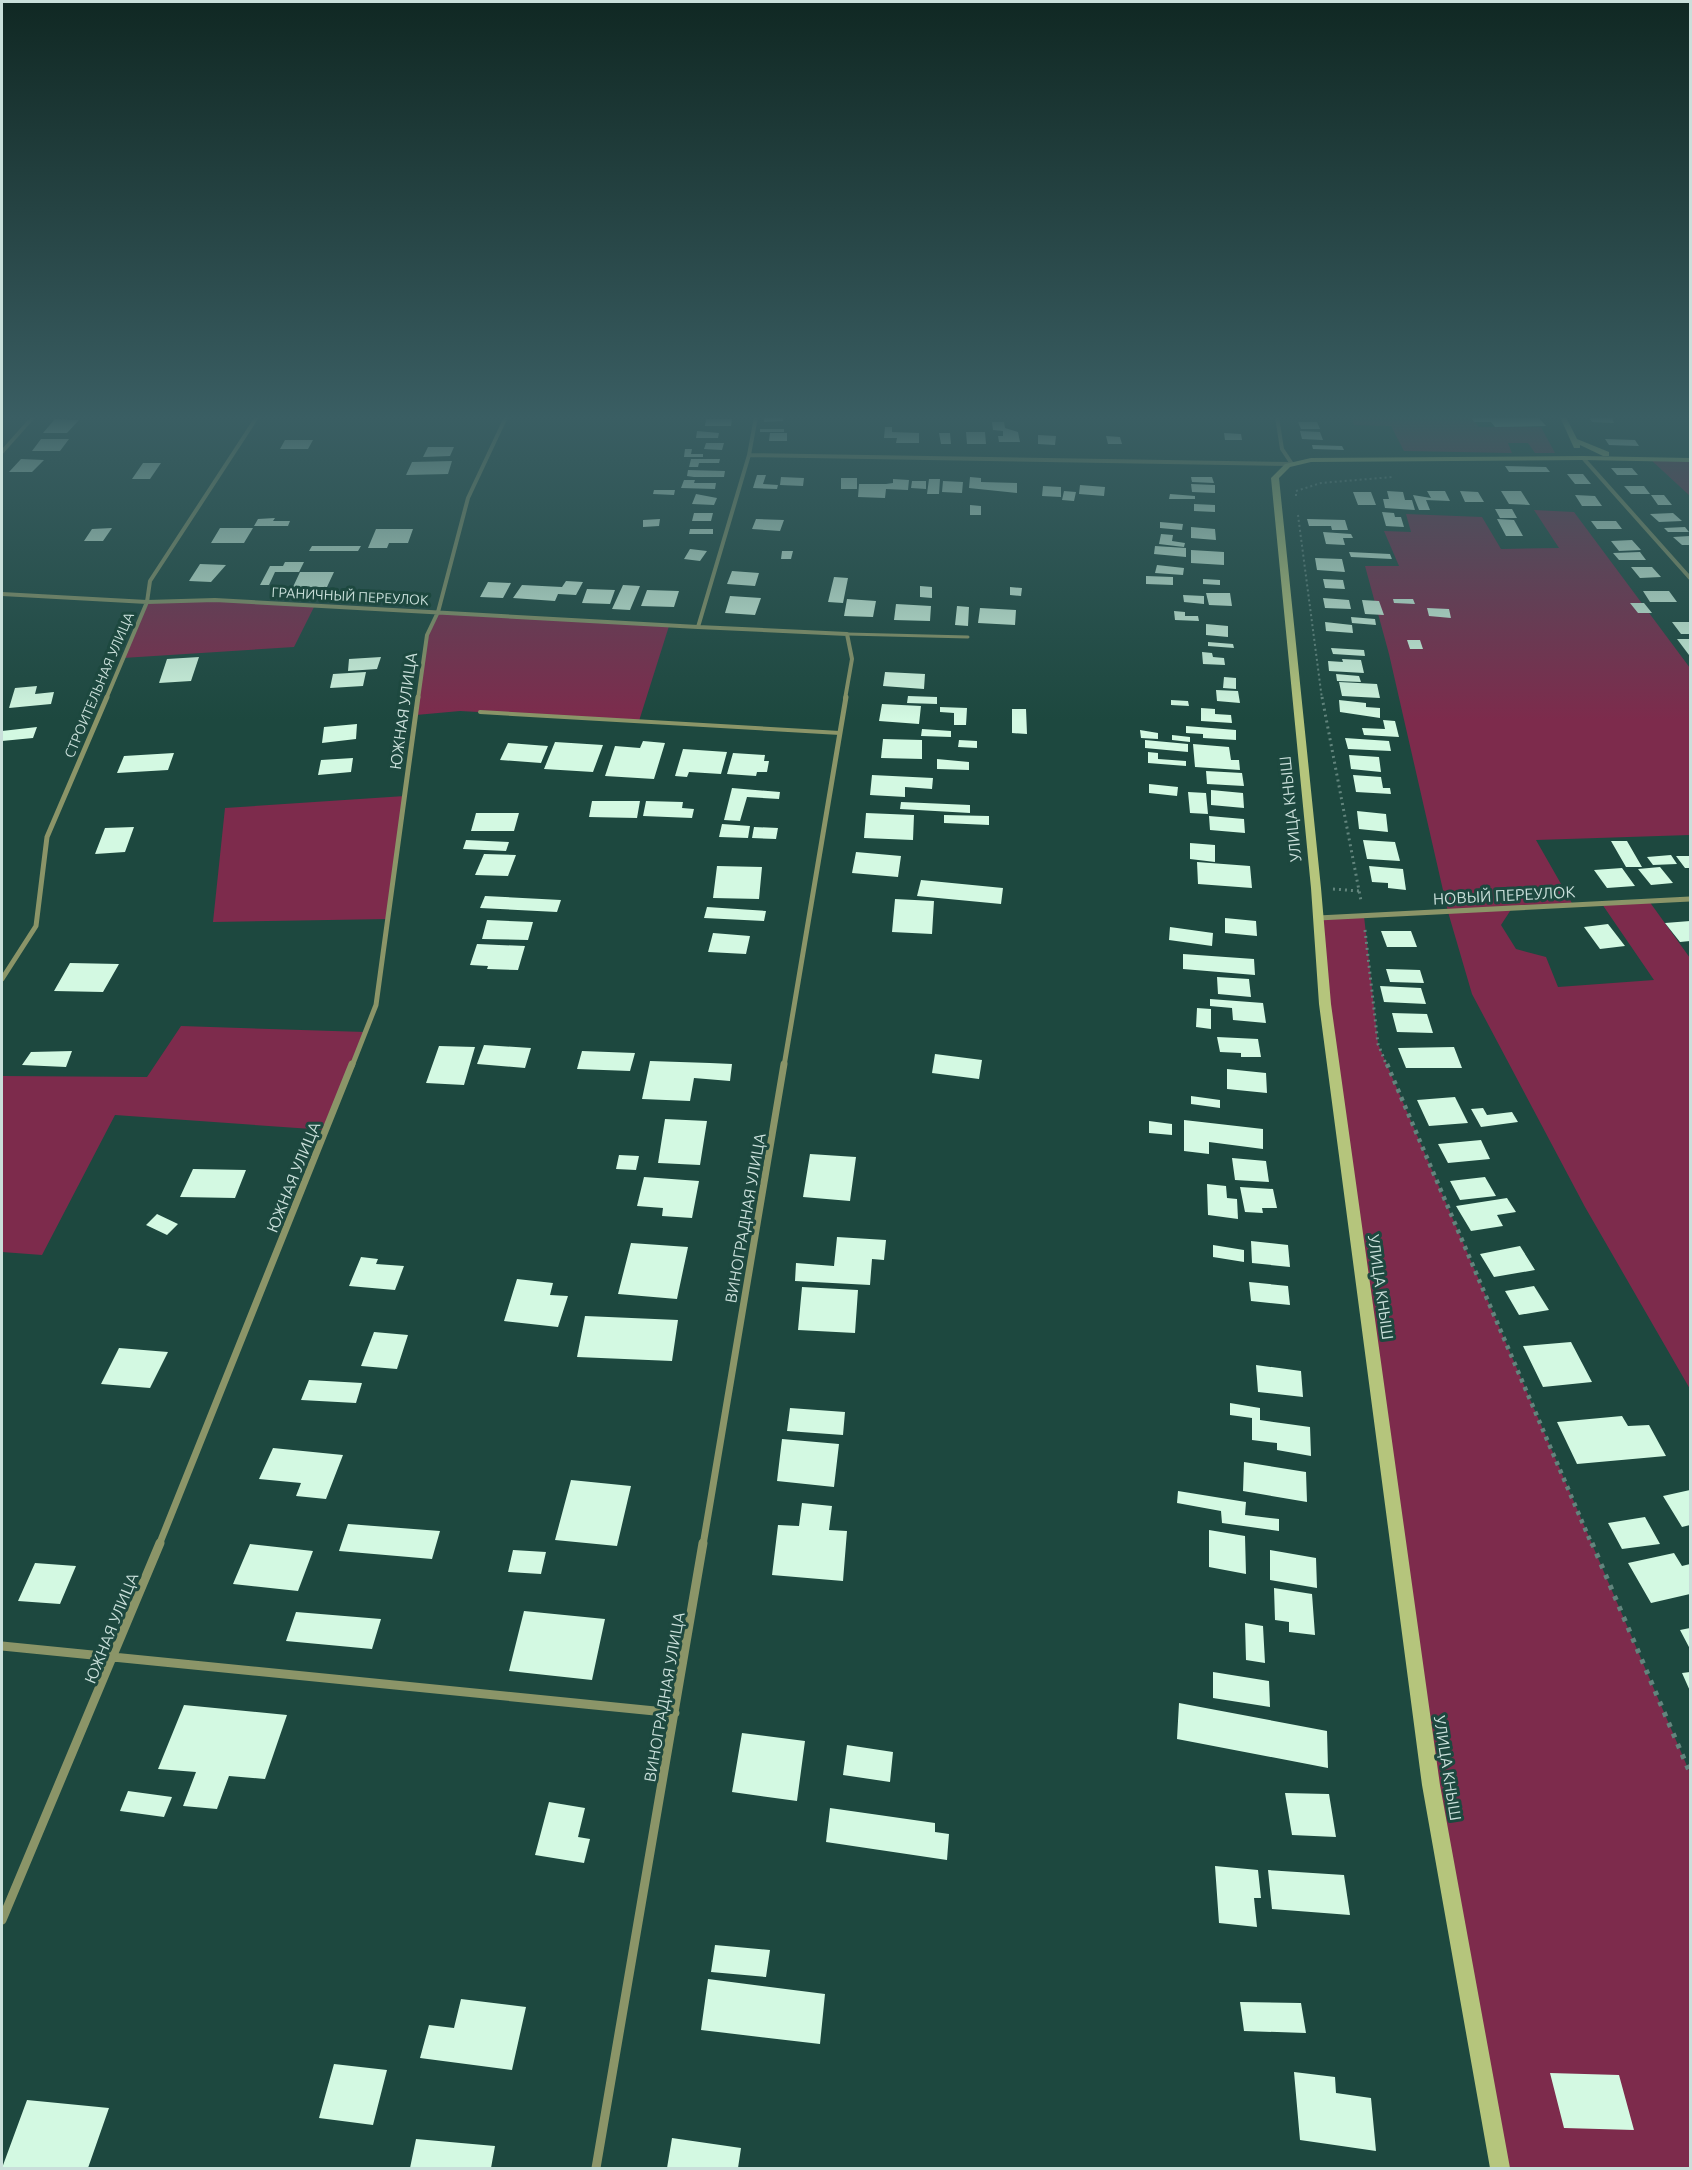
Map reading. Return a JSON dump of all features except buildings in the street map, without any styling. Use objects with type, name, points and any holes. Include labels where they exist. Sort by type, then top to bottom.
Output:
[{"type":"street","name":"СТРОИТЕЛЬНАЯ УЛИЦА","points":[[2,979],[36,926],[47,837],[147,602],[150,580],[191,518]]},
{"type":"street","name":"ЮЖНАЯ УЛИЦА","points":[[2,1920],[114,1657],[376,1005],[427,635],[438,612],[463,518]]},
{"type":"street","points":[[730,518],[698,627],[847,634]]},
{"type":"street","name":"УЛИЦА КНЫШ","points":[[1279,518],[1316,888],[1325,1004],[1431,1785],[1500,2169]]},
{"type":"street","points":[[1637,518],[1690,578]]},
{"type":"street","name":"ГРАНИЧНЫЙ ПЕРЕУЛОК","points":[[2,594],[147,602],[215,600],[698,627]]},
{"type":"street","name":"ВИНОГРАДНАЯ УЛИЦА","points":[[596,2169],[840,733],[852,659],[847,634]]},
{"type":"street","name":"НОВЫЙ ПЕРЕУЛОК","points":[[1318,918],[1690,899]]},
{"type":"street","points":[[2,1646],[675,1713]]},
{"type":"lane","points":[[847,634],[968,637]]},
{"type":"lane","points":[[480,712],[840,733]]},
{"type":"path","points":[[1299,518],[1317,671],[1364,916],[1378,1044],[1690,1773]]},
{"type":"path","points":[[1316,888],[1359,891]]},
{"type":"shaded area","points":[[1407,518],[1483,518],[1501,549],[1559,548],[1539,518],[1579,518],[1690,668],[1690,835],[1536,840],[1573,905],[1512,908],[1501,925],[1516,949],[1546,957],[1558,987],[1654,980],[1602,904],[1649,901],[1690,958],[1690,1389],[1585,1207],[1472,994],[1448,912],[1389,654],[1365,566],[1399,566],[1384,531],[1411,532]]},
{"type":"shaded area","points":[[215,600],[315,605],[294,647],[123,658],[147,602]]},
{"type":"shaded area","points":[[438,612],[669,626],[639,721],[460,711],[416,715],[427,635]]},
{"type":"shaded area","points":[[405,796],[388,919],[213,922],[225,808]]},
{"type":"shaded area","points":[[1364,916],[1378,1044],[1690,1773],[1690,2168],[1500,2168],[1431,1785],[1318,918]]},
{"type":"shaded area","points":[[181,1026],[365,1032],[326,1130],[115,1115],[42,1255],[2,1252],[2,1076],[147,1077]]}]
